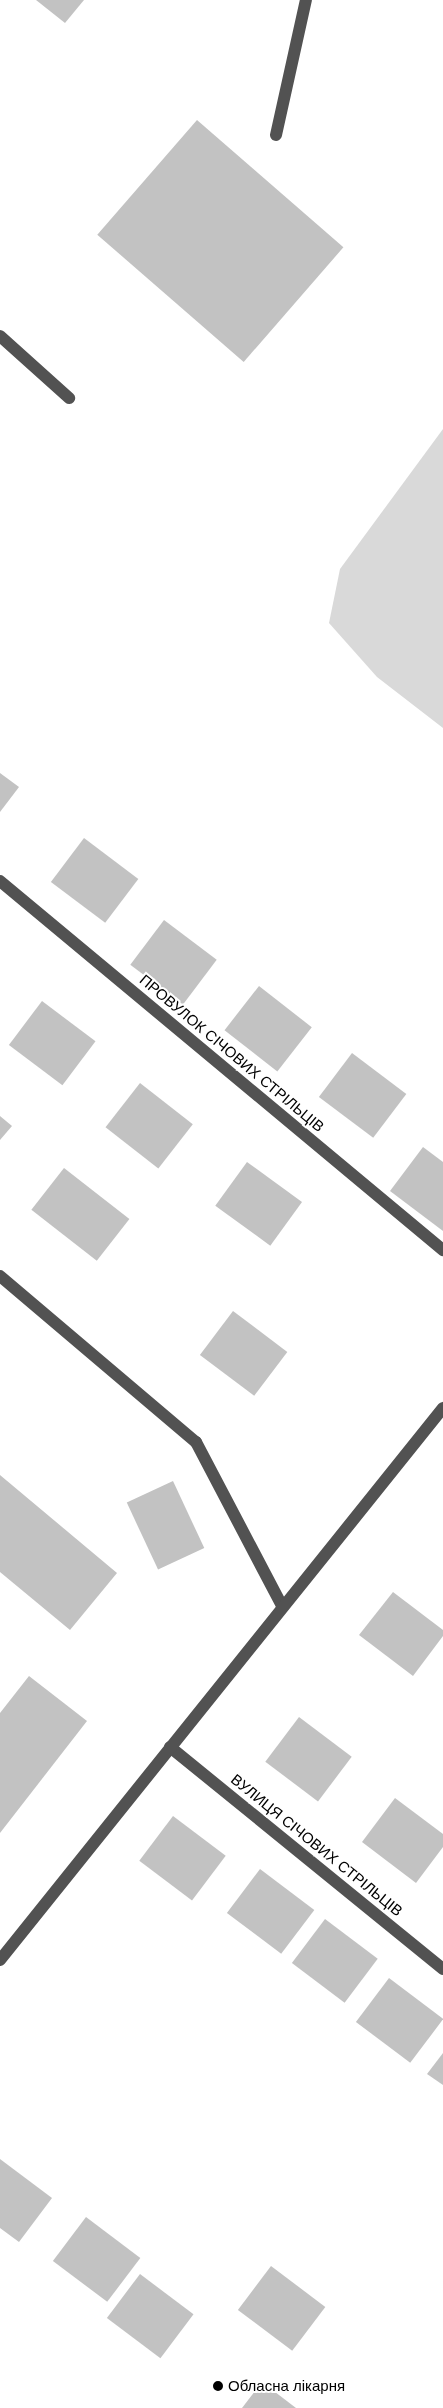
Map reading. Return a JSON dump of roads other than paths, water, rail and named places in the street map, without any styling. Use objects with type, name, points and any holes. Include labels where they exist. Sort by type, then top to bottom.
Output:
[{"type":"street","points":[[276,135],[306,0]]},
{"type":"street","points":[[0,336],[69,398]]},
{"type":"street","name":"ПРОВУЛОК СІЧОВИХ СТРІЛЬЦІВ","points":[[0,881],[443,1250]]},
{"type":"street","points":[[0,1276],[196,1442],[282,1606]]},
{"type":"street","points":[[0,1960],[282,1606],[443,1408]]},
{"type":"street","name":"ВУЛИЦЯ СІЧОВИХ СТРІЛЬЦІВ","points":[[170,1747],[443,1969]]},
{"type":"place","name":"Обласна лікарня","points":[[218,2386]]}]
